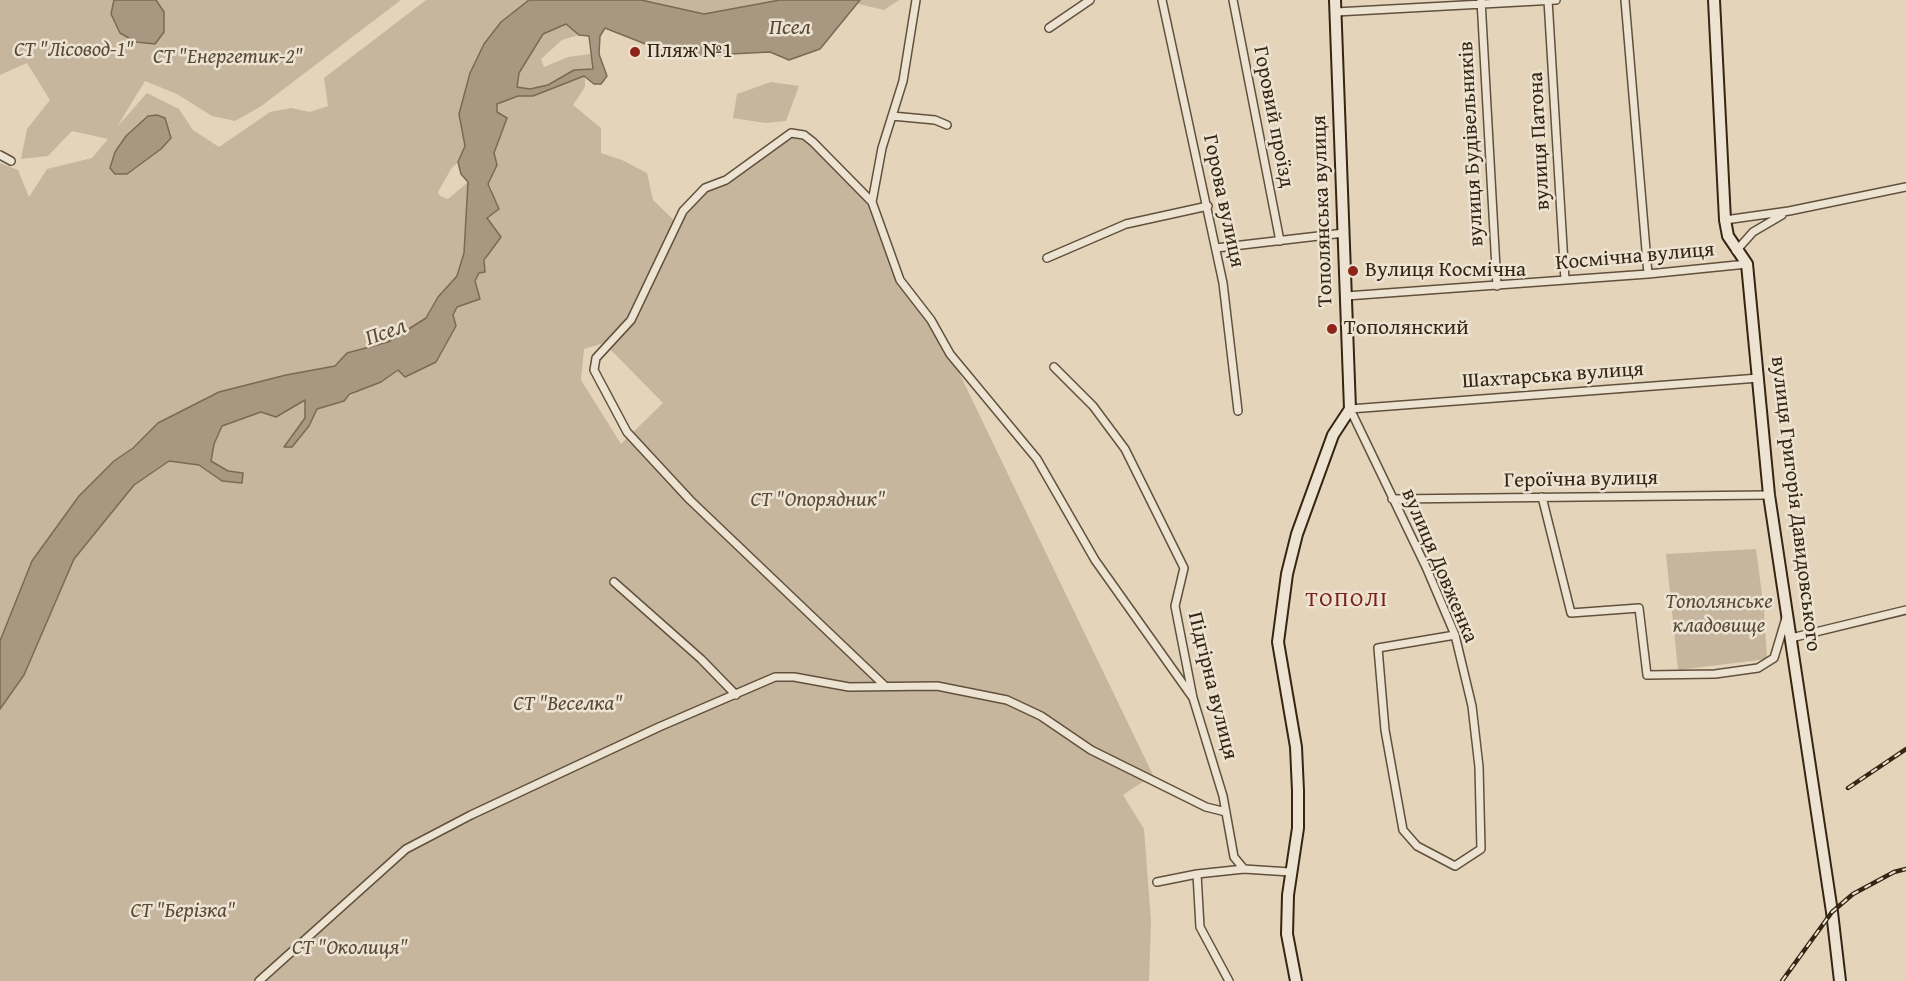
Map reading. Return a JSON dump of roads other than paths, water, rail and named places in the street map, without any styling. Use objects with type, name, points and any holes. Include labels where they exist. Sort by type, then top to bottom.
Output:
[{"type":"street","points":[[872,202],[882,148],[903,81],[916,0]]},
{"type":"street","points":[[1049,28],[1090,0]]},
{"type":"street","name":"Горова вулиця","points":[[1162,0],[1224,283],[1238,411]]},
{"type":"street","name":"Горовий проїзд","points":[[1233,0],[1280,241]]},
{"type":"street","name":"Тополянська вулиця","points":[[1335,0],[1350,409]]},
{"type":"street","name":"вулиця Патона","points":[[1548,0],[1565,280]]},
{"type":"street","points":[[1335,12],[1414,4],[1556,0]]},
{"type":"street","points":[[1625,0],[1648,274]]},
{"type":"street","points":[[1714,0],[1725,220],[1728,236],[1736,251],[1747,264]]},
{"type":"street","name":"вулиця Будівельників","points":[[1481,2],[1497,286]]},
{"type":"street","points":[[892,116],[935,120],[947,125]]},
{"type":"street","points":[[884,686],[690,500],[627,432],[596,379],[593,365],[596,358],[631,320],[669,245],[683,211],[705,188],[726,180],[784,135],[798,133],[804,135],[872,202],[900,280],[931,320],[950,354],[1037,459],[1095,560],[1193,698]]},
{"type":"street","points":[[0,155],[11,161]]},
{"type":"street","name":"Космічна вулиця","points":[[1725,220],[1790,211],[1906,188]]},
{"type":"street","points":[[1047,258],[1126,224],[1208,206]]},
{"type":"street","points":[[1736,251],[1753,232],[1790,211]]},
{"type":"street","points":[[1216,248],[1344,233]]},
{"type":"street","name":"Космічна вулиця","points":[[1346,296],[1648,274],[1747,264]]},
{"type":"street","name":"вулиця Григорія Давидовського","points":[[1747,264],[1769,495],[1830,900],[1840,981]]},
{"type":"street","name":"Підгірна вулиця","points":[[1054,367],[1093,406],[1125,449],[1184,568],[1175,606],[1193,698],[1223,796],[1234,857],[1244,869]]},
{"type":"street","name":"Шахтарська вулиця","points":[[1350,409],[1759,378]]},
{"type":"street","points":[[1296,981],[1287,934],[1290,872],[1298,828],[1296,747],[1278,642],[1287,574],[1309,495],[1333,435],[1350,409]]},
{"type":"street","name":"вулиця Довженка","points":[[1350,409],[1426,567],[1455,634],[1472,706],[1479,767],[1481,849],[1469,860],[1455,866],[1417,846],[1403,830],[1385,730],[1378,648],[1455,634]]},
{"type":"street","name":"Героїчна вулиця","points":[[1392,499],[1769,495]]},
{"type":"street","points":[[1542,497],[1571,613],[1639,608],[1647,675],[1715,674],[1758,669],[1773,658],[1787,616]]},
{"type":"street","points":[[614,582],[710,667],[736,695]]},
{"type":"street","points":[[1791,638],[1906,610]]},
{"type":"street","points":[[260,981],[406,849],[471,815],[658,727],[775,677],[794,677],[849,687],[937,686],[1007,700],[1041,716],[1091,750],[1206,807],[1226,812]]},
{"type":"street","points":[[1157,882],[1197,874],[1244,869],[1290,872]]},
{"type":"street","points":[[1197,874],[1200,927],[1229,981]]},
{"type":"water","points":[[114,0],[156,0],[164,12],[164,32],[155,44],[136,42],[120,33],[111,14]]},
{"type":"water","name":"Псел","points":[[529,0],[641,0],[704,14],[780,0],[860,0],[820,49],[789,60],[770,52],[690,56],[658,49],[605,28],[600,36],[599,54],[607,76],[601,84],[594,84],[584,76],[533,96],[518,96],[497,104],[497,112],[507,118],[494,153],[497,165],[488,184],[499,209],[487,218],[501,237],[484,260],[485,272],[479,273],[475,281],[480,299],[457,307],[453,315],[456,326],[436,362],[405,377],[398,370],[381,382],[350,394],[344,401],[317,409],[309,426],[292,447],[284,447],[305,418],[305,400],[276,417],[261,412],[222,426],[214,444],[211,461],[228,471],[243,473],[242,483],[222,481],[199,465],[169,461],[134,485],[74,559],[24,675],[0,709],[0,641],[32,561],[79,496],[114,461],[133,448],[158,423],[219,392],[286,375],[335,366],[347,353],[388,342],[426,318],[438,297],[457,276],[464,253],[468,182],[461,174],[458,162],[465,146],[459,114],[470,73],[484,44],[501,22]],"holes":[[[566,24],[579,35],[589,36],[593,69],[574,70],[548,85],[530,89],[517,87],[519,73],[543,34]]]},
{"type":"water","points":[[157,115],[165,118],[171,138],[161,149],[127,174],[115,174],[110,168],[115,152],[126,136],[148,116]]},
{"type":"railway","points":[[1848,788],[1906,749]]},
{"type":"railway","points":[[1782,981],[1832,912],[1853,894],[1894,872],[1906,869]]},
{"type":"place","name":"Пляж №1","points":[[635,52]]},
{"type":"place","name":"Вулиця Космічна","points":[[1353,271]]},
{"type":"place","name":"Тополянский","points":[[1332,329]]},
{"type":"district","name":"ТОПОЛІ","points":[[1347,600]]},
{"type":"park label","name":"СТ \"Лісовод-1\"","points":[[74,51]]},
{"type":"park label","name":"СТ \"Енергетик-2\"","points":[[228,58]]},
{"type":"park label","name":"СТ \"Опорядник\"","points":[[818,501]]},
{"type":"park label","name":"Тополянське кладовище","points":[[1719,615]]},
{"type":"park label","name":"СТ \"Веселка\"","points":[[568,705]]},
{"type":"park label","name":"СТ \"Берізка\"","points":[[183,912]]},
{"type":"park label","name":"СТ \"Околиця\"","points":[[350,949]]}]
